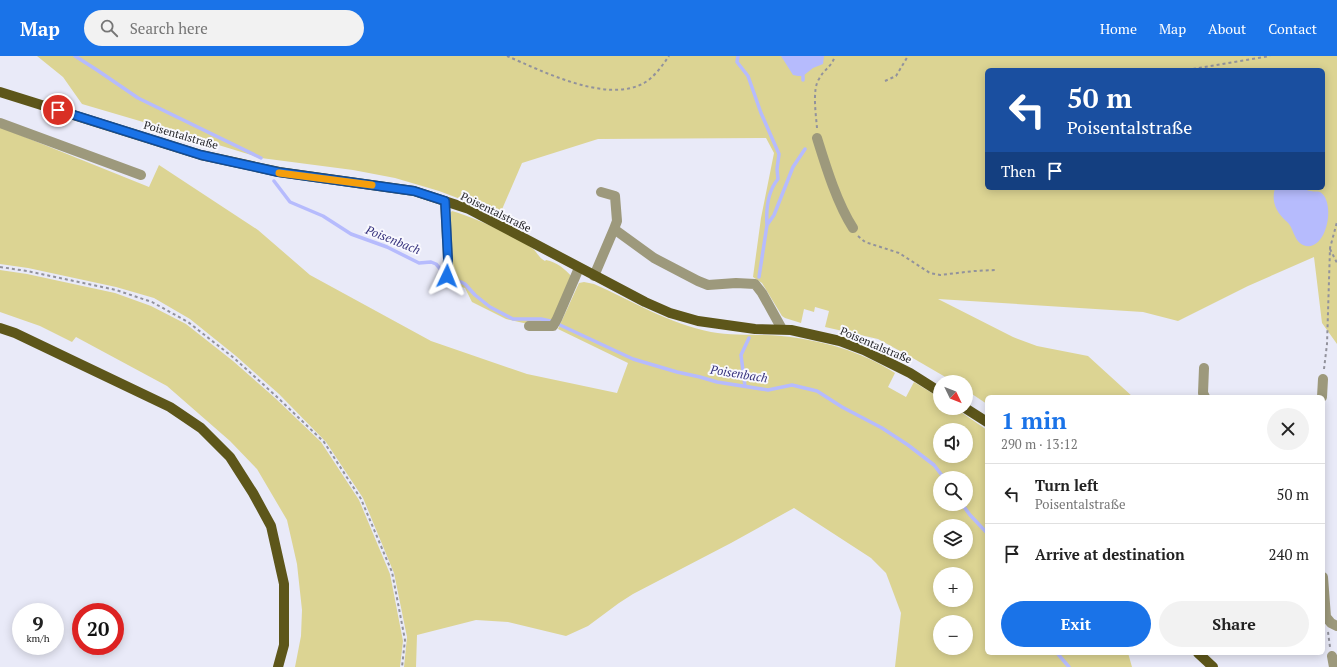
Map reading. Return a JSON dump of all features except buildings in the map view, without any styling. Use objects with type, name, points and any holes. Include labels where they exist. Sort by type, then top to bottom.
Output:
[{"type":"main road","name":"Poisentalstraße","points":[[0,92],[201,155],[278,172],[414,191],[469,209],[594,276],[670,313],[698,322],[755,329],[791,330],[840,341],[910,372],[933,387]]},
{"type":"main road","points":[[0,328],[15,333],[170,407],[201,428],[230,457],[253,493],[271,526],[284,584],[284,645],[278,667]]},
{"type":"main road","points":[[973,413],[985,421]]},
{"type":"main road","points":[[1200,655],[1213,667]]},
{"type":"street","points":[[0,123],[141,175]]},
{"type":"street","points":[[817,138],[824,164],[853,228]]},
{"type":"street","points":[[594,276],[617,221],[615,196],[601,192]]},
{"type":"street","points":[[445,201],[448,259],[445,280]]},
{"type":"street","points":[[614,229],[654,258],[708,285],[736,283],[755,284],[762,292],[782,329]]},
{"type":"street","points":[[529,326],[553,326],[579,268]]},
{"type":"street","points":[[1204,368],[1203,393],[1204,395]]},
{"type":"street","points":[[1322,395],[1323,379]]},
{"type":"street","points":[[1325,604],[1326,617],[1331,623],[1337,626]]},
{"type":"street","points":[[1332,656],[1334,667]]},
{"type":"path","points":[[507,56],[534,68],[586,87],[613,91],[634,88],[644,84],[670,56]]},
{"type":"path","points":[[817,138],[815,86],[819,78],[833,64],[835,56]]},
{"type":"path","points":[[885,81],[896,76],[908,56]]},
{"type":"path","points":[[1199,68],[1270,56]]},
{"type":"path","points":[[1323,379],[1327,344],[1330,248],[1337,222]]},
{"type":"path","points":[[853,228],[865,242],[899,253],[930,273],[940,275],[996,270]]},
{"type":"path","points":[[1330,248],[1337,263]]},
{"type":"path","points":[[0,267],[27,271],[116,290],[152,302],[188,322],[234,358],[324,442],[360,499],[392,572],[405,640],[402,667]]},
{"type":"shaded area","points":[[37,56],[1337,56],[1337,344],[1322,323],[1314,257],[1248,286],[1178,321],[1143,312],[938,299],[1013,337],[1037,346],[1088,356],[1131,395],[985,395],[985,403],[973,395],[973,375],[942,375],[878,339],[825,327],[829,311],[815,307],[814,312],[804,309],[801,323],[782,316],[762,283],[753,277],[761,218],[774,153],[766,138],[598,139],[522,163],[500,214],[439,191],[395,178],[353,170],[261,158],[82,104],[63,77]]},
{"type":"shaded area","points":[[0,127],[149,187],[159,165],[258,230],[310,275],[431,341],[527,374],[617,393],[628,363],[558,329],[579,283],[584,282],[594,284],[681,324],[711,332],[772,335],[811,340],[868,358],[895,373],[888,387],[906,397],[914,382],[933,394],[933,415],[965,415],[985,429],[985,655],[1129,655],[1132,667],[895,667],[901,613],[886,573],[871,558],[794,508],[633,594],[588,626],[566,636],[508,622],[476,620],[417,635],[416,667],[404,667],[407,637],[394,573],[363,498],[326,442],[279,394],[236,356],[190,319],[154,298],[116,287],[28,268],[0,264]]},
{"type":"shaded area","points":[[452,211],[482,222],[514,237],[532,248],[543,260],[557,264],[572,277],[554,320],[551,319],[549,324],[528,324],[506,319],[472,302],[465,288],[448,283],[450,213]]},
{"type":"shaded area","points":[[0,270],[27,274],[115,293],[151,306],[186,324],[233,361],[275,398],[321,442],[359,500],[390,574],[403,641],[400,667],[295,667],[301,636],[302,610],[297,564],[287,520],[257,469],[230,441],[167,386],[76,337],[72,342],[40,326],[0,312]]},
{"type":"water","points":[[781,56],[824,56],[823,64],[813,68],[803,76],[798,76],[793,75]]},
{"type":"water","points":[[1275,190],[1307,190],[1320,192],[1325,198],[1328,206],[1328,216],[1323,235],[1318,242],[1311,246],[1303,245],[1297,240],[1291,227],[1282,218],[1275,206]]},
{"type":"waterway","name":"Poisenbach","points":[[75,56],[138,98],[261,158]]},
{"type":"waterway","points":[[738,56],[737,62],[748,76],[761,113],[779,154],[777,169],[778,179],[772,189],[768,201],[767,225]]},
{"type":"waterway","points":[[759,277],[767,225],[774,215],[793,167],[805,149]]},
{"type":"waterway","name":"Poisenbach","points":[[274,181],[290,202],[323,216],[351,234],[387,247],[419,263],[431,262],[436,264],[449,281],[453,283],[461,282],[465,284],[475,295],[490,307],[513,319],[541,319],[550,321]]},
{"type":"waterway","name":"Poisenbach","points":[[560,325],[633,359],[677,372],[717,382],[768,390],[792,385],[817,391],[842,407],[882,428],[908,445],[934,465],[939,471]]},
{"type":"waterway","points":[[745,386],[741,355],[749,338]]},
{"type":"waterway","name":"Poisenbach","points":[[967,511],[985,531]]},
{"type":"waterway","name":"Poisenbach","points":[[1059,655],[1069,667]]},
{"type":"slow traffic","points":[[279,173],[372,185]]},
{"type":"route","points":[[58,110],[201,155],[278,172],[414,191],[445,201],[448,259],[447,276]]}]
